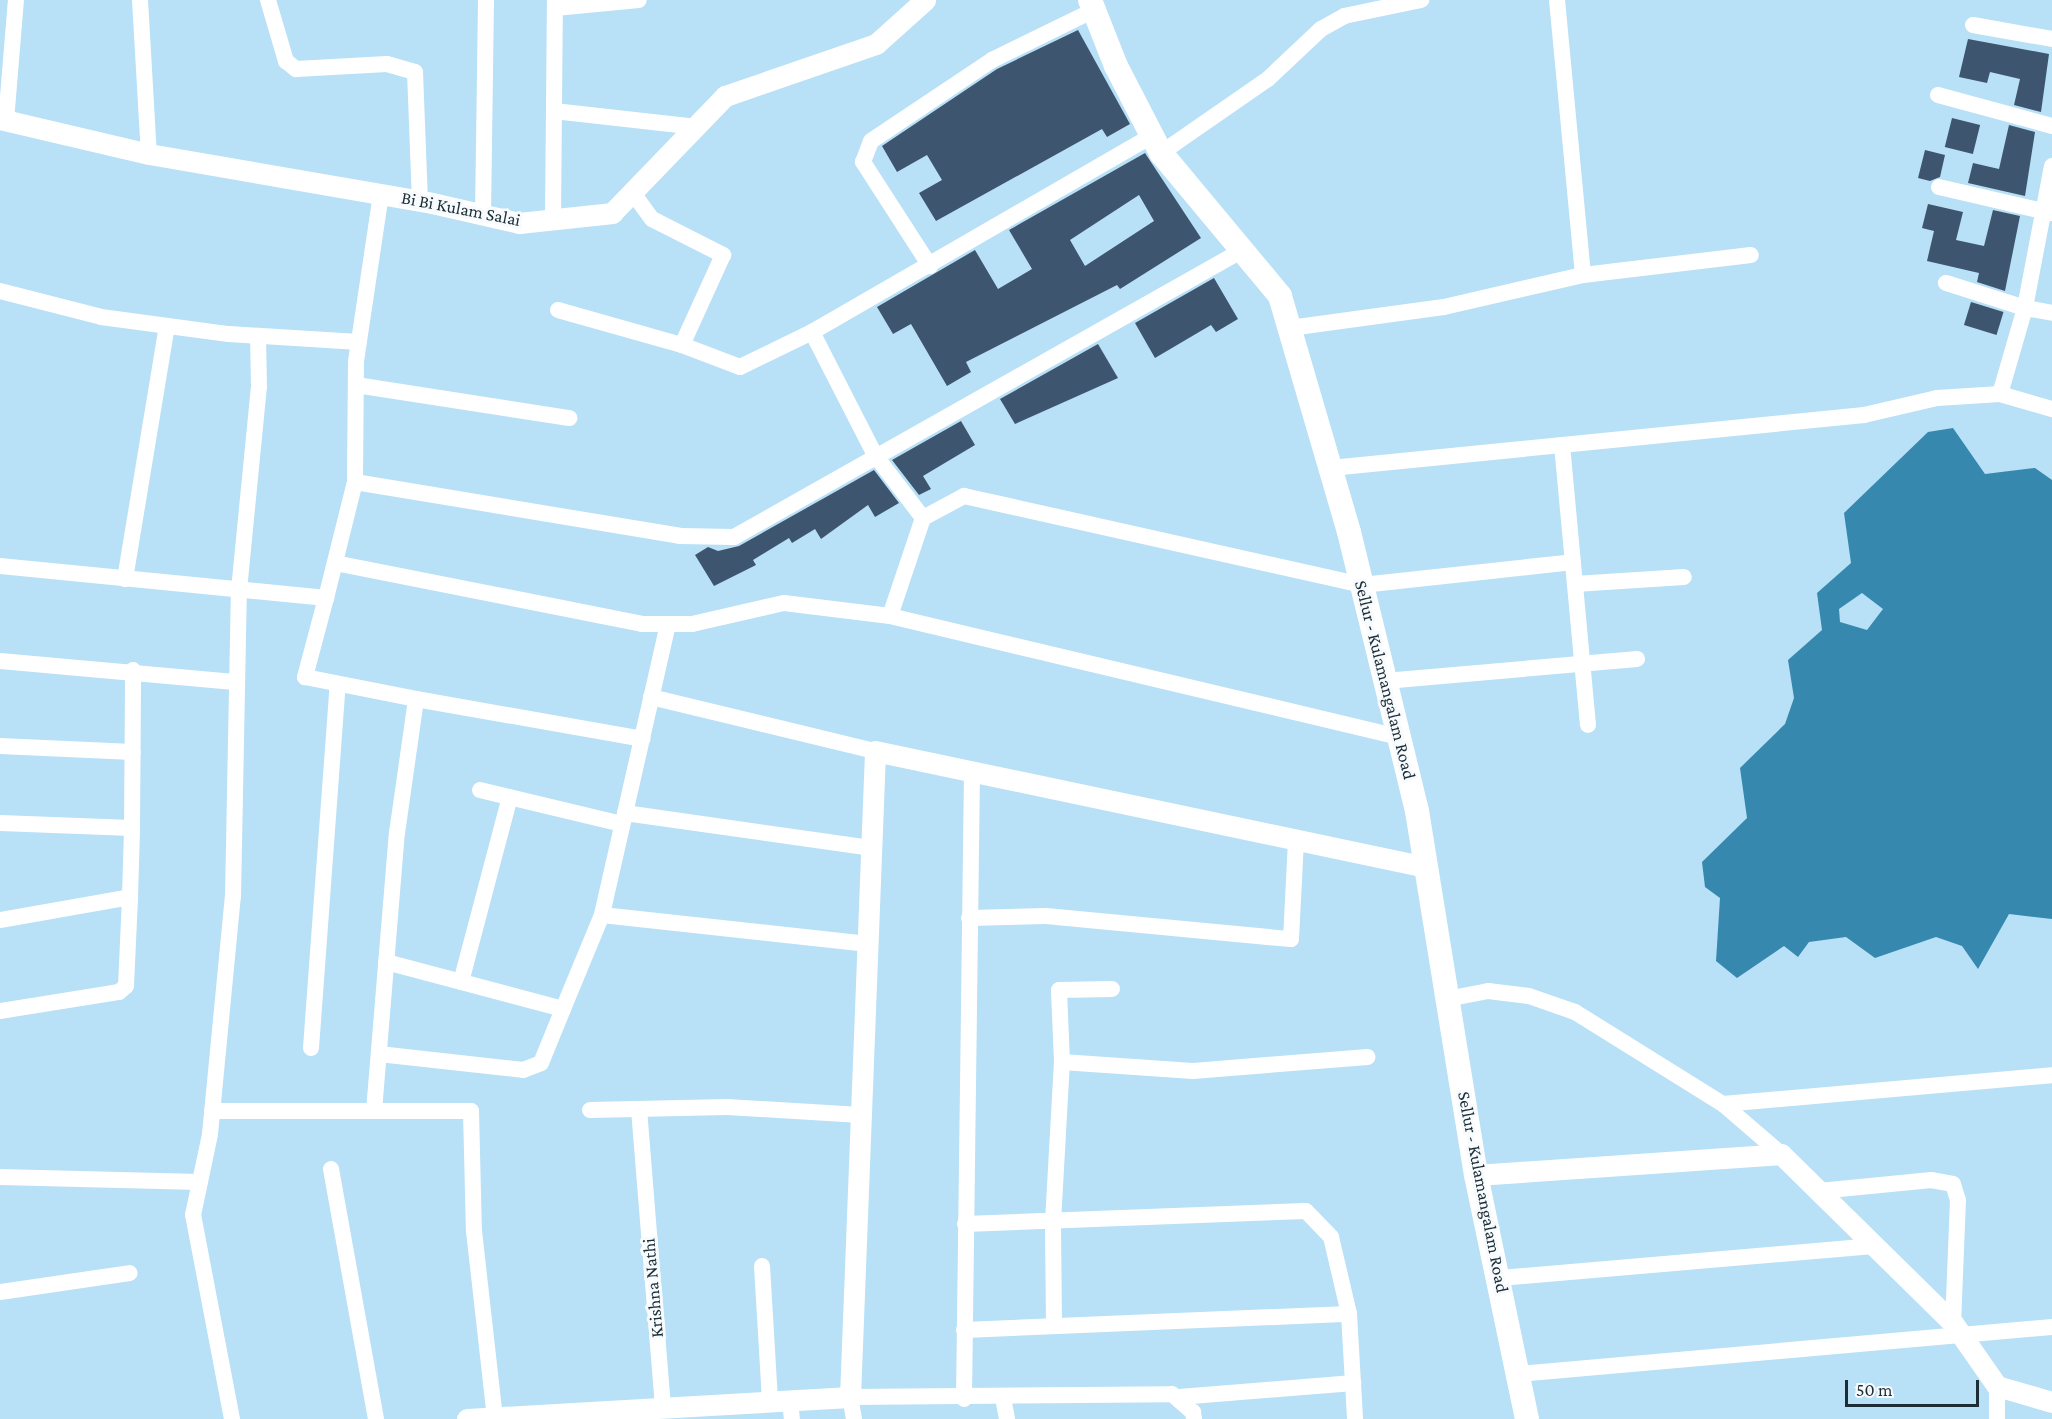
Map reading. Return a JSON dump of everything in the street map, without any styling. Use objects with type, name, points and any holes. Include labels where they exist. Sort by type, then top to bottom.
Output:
[{"type":"main road","name":"Sellur - Kulamangalam Road","points":[[1092,5],[1157,145],[1241,251],[1280,296],[1290,328],[1331,468],[1399,737],[1426,867],[1476,1175],[1500,1278],[1527,1419]]},
{"type":"street","points":[[3,120],[16,0]]},
{"type":"street","points":[[140,0],[148,154]]},
{"type":"street","points":[[268,0],[286,61],[296,69],[387,64],[415,72],[420,201]]},
{"type":"street","points":[[483,215],[486,0]]},
{"type":"street","points":[[553,220],[555,4],[639,0]]},
{"type":"street","name":"Bi Bi Kulam Salai","points":[[3,120],[148,154],[420,201],[519,224],[612,213],[698,127],[725,96],[876,44],[925,0]]},
{"type":"street","points":[[558,310],[682,345],[740,367],[812,332],[1157,145],[1268,79],[1321,29],[1344,16],[1420,0]]},
{"type":"street","points":[[1557,0],[1583,275]]},
{"type":"street","points":[[930,266],[863,162],[871,141],[992,60],[1092,5]]},
{"type":"street","points":[[1973,25],[2052,39]]},
{"type":"street","points":[[1938,95],[2052,126]]},
{"type":"street","points":[[554,111],[698,127]]},
{"type":"street","points":[[2000,394],[2025,308],[2048,213],[2052,166]]},
{"type":"street","points":[[1939,187],[2048,213]]},
{"type":"street","points":[[633,193],[652,219],[723,255],[722,269],[682,345]]},
{"type":"street","points":[[381,194],[359,342],[355,482],[305,677],[642,739]]},
{"type":"street","points":[[355,482],[680,536],[734,537],[875,455],[1241,251]]},
{"type":"street","points":[[1290,328],[1444,307],[1583,275],[1751,255]]},
{"type":"street","points":[[1946,283],[2025,308],[2052,313]]},
{"type":"street","points":[[0,291],[101,317],[258,336],[359,342]]},
{"type":"street","points":[[124,579],[167,326]]},
{"type":"street","points":[[812,332],[875,455],[923,518]]},
{"type":"street","points":[[232,1419],[193,1215],[212,1111],[233,897],[239,590],[259,387],[258,336]]},
{"type":"street","points":[[356,385],[569,418]]},
{"type":"street","points":[[1331,468],[1864,416],[1937,398],[2000,394],[2052,409]]},
{"type":"street","points":[[1562,445],[1588,725]]},
{"type":"street","points":[[890,616],[923,518],[964,496],[1362,585],[1573,562]]},
{"type":"street","points":[[334,563],[642,624],[668,624],[784,603],[890,616],[1399,737]]},
{"type":"street","points":[[0,566],[326,598]]},
{"type":"street","points":[[1575,584],[1684,577]]},
{"type":"street","points":[[379,1054],[523,1071],[541,1063],[602,915],[668,624]]},
{"type":"street","points":[[1385,681],[1637,659]]},
{"type":"street","points":[[0,661],[133,670],[237,682]]},
{"type":"street","points":[[0,1011],[108,994],[126,986],[132,828],[133,670]]},
{"type":"street","points":[[311,1048],[338,684]]},
{"type":"street","points":[[651,697],[875,751],[1426,867]]},
{"type":"street","points":[[374,1111],[386,962],[416,699]]},
{"type":"street","points":[[0,746],[133,752]]},
{"type":"street","points":[[854,1419],[850,1397],[875,751]]},
{"type":"street","points":[[964,1399],[972,772]]},
{"type":"street","points":[[480,790],[623,819],[871,848]]},
{"type":"street","points":[[461,982],[510,797]]},
{"type":"street","points":[[0,823],[132,828]]},
{"type":"street","points":[[969,918],[1046,916],[1291,939],[1296,840]]},
{"type":"street","points":[[0,920],[130,897]]},
{"type":"street","points":[[602,915],[868,944]]},
{"type":"street","points":[[386,962],[562,1009]]},
{"type":"street","points":[[1054,1323],[1053,1222],[1062,1062],[1059,990],[1112,990]]},
{"type":"street","points":[[1447,999],[1498,993],[1529,996],[1575,1012],[1723,1104],[1781,1154],[1877,1246],[1957,1328],[1997,1386],[1997,1419]]},
{"type":"street","points":[[1062,1062],[1193,1071],[1367,1057]]},
{"type":"street","points":[[1723,1104],[2052,1075]]},
{"type":"street","points":[[590,1110],[727,1107],[861,1114]]},
{"type":"street","name":"Krishna Nathi","points":[[639,1109],[663,1407]]},
{"type":"street","points":[[212,1111],[471,1111],[474,1231],[495,1418]]},
{"type":"street","points":[[1476,1175],[1781,1154]]},
{"type":"street","points":[[331,1169],[376,1419]]},
{"type":"street","points":[[0,1177],[200,1182]]},
{"type":"street","points":[[1819,1191],[1931,1180],[1953,1184],[1958,1200],[1957,1328]]},
{"type":"street","points":[[965,1224],[1306,1211],[1331,1237],[1349,1314],[1355,1419]]},
{"type":"street","points":[[1500,1278],[1877,1246]]},
{"type":"street","points":[[762,1266],[784,1407]]},
{"type":"street","points":[[0,1292],[130,1273]]},
{"type":"street","points":[[964,1330],[1054,1323],[1349,1314]]},
{"type":"street","points":[[1518,1374],[1957,1328],[2052,1328]]},
{"type":"street","points":[[467,1419],[586,1416],[663,1407],[784,1407],[850,1397],[964,1399],[1179,1397],[1353,1383]]},
{"type":"street","points":[[1997,1386],[2052,1402]]},
{"type":"street","points":[[1179,1397],[1194,1419]]},
{"type":"street","points":[[1004,1398],[1007,1419]]},
{"type":"water","points":[[1953,428],[1985,474],[2035,468],[2052,480],[2052,919],[2009,914],[1978,969],[1962,946],[1936,937],[1875,958],[1846,937],[1809,942],[1798,957],[1784,946],[1737,978],[1716,961],[1720,898],[1705,887],[1702,862],[1747,818],[1740,768],[1785,724],[1794,698],[1788,660],[1822,630],[1817,593],[1851,563],[1844,513],[1928,432]],"holes":[[[1862,593],[1883,609],[1867,630],[1840,622],[1839,609]]]},
{"type":"building","points":[[1078,30],[1130,124],[1107,137],[1102,129],[936,221],[919,193],[942,180],[927,155],[897,172],[882,146],[997,69]]},
{"type":"building","points":[[1968,39],[2049,54],[2041,112],[2014,105],[2020,79],[1990,72],[1987,83],[1959,77]]},
{"type":"building","points":[[1952,118],[1980,125],[1973,154],[1945,147]]},
{"type":"building","points":[[2009,125],[2035,132],[2025,196],[1968,183],[1973,163],[1999,169]]},
{"type":"building","points":[[1925,150],[1945,155],[1940,177],[1930,181],[1918,178]]},
{"type":"building","points":[[1145,153],[1201,238],[1120,289],[1117,285],[966,362],[971,372],[947,386],[911,324],[893,334],[877,307],[975,250],[998,289],[1032,269],[1009,230]],"holes":[[[1139,195],[1154,221],[1085,266],[1070,240]]]},
{"type":"building","points":[[1928,204],[1963,212],[1956,240],[1984,246],[1993,210],[2020,216],[2005,291],[1977,282],[1979,273],[1927,261],[1934,231],[1922,228]]},
{"type":"building","points":[[1214,278],[1238,319],[1216,332],[1211,325],[1155,358],[1135,323]]},
{"type":"building","points":[[1971,302],[2004,312],[1996,335],[1964,325]]},
{"type":"building","points":[[1098,344],[1118,378],[1015,424],[1000,399]]},
{"type":"building","points":[[961,421],[975,445],[923,476],[931,489],[919,495],[892,460]]},
{"type":"building","points":[[874,470],[899,503],[875,517],[868,505],[821,539],[815,529],[792,543],[789,538],[753,560],[756,565],[714,586],[695,555],[708,547],[718,551],[739,546]]}]
